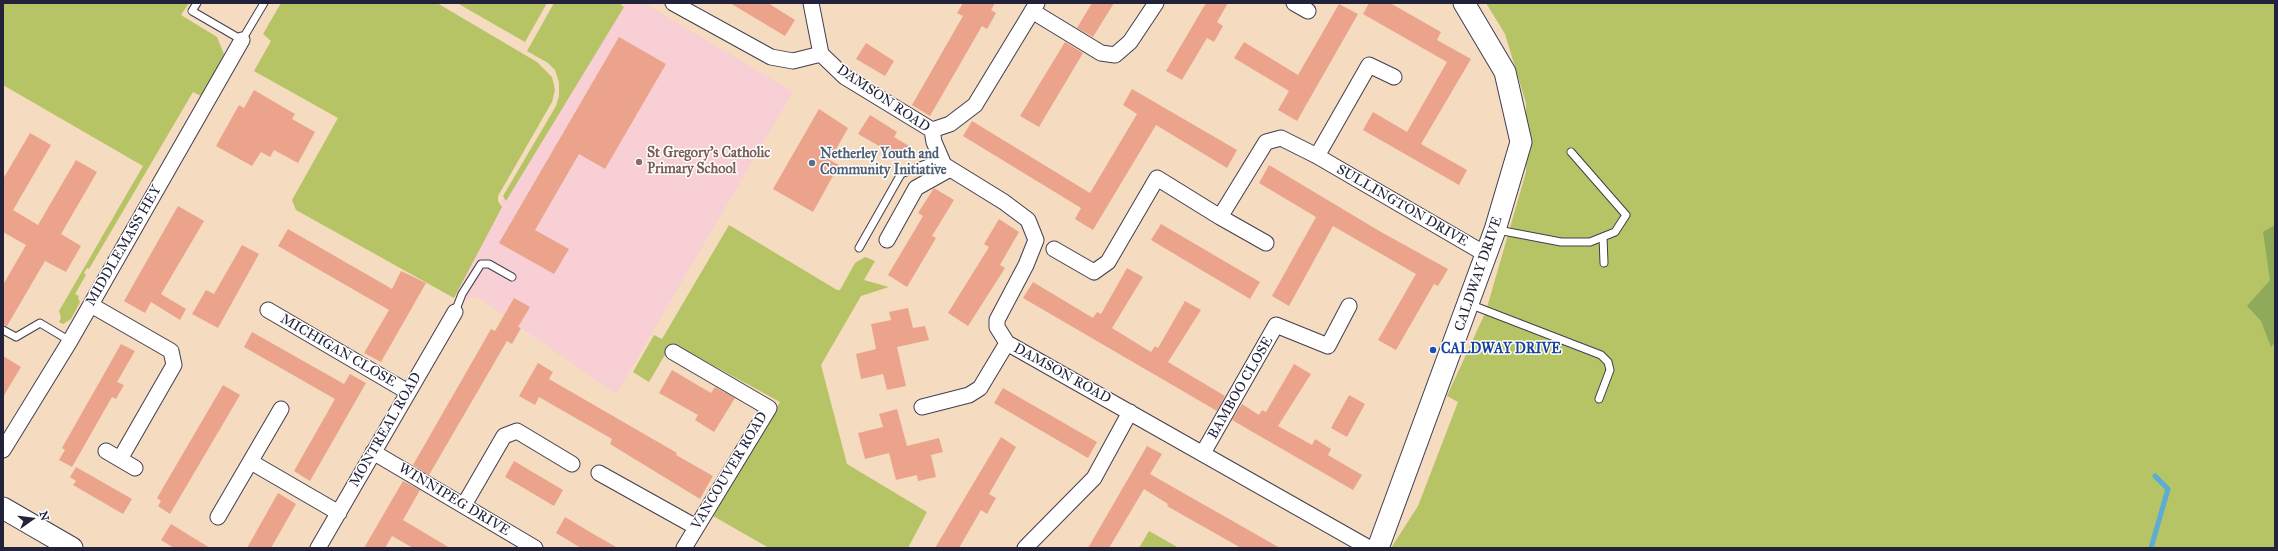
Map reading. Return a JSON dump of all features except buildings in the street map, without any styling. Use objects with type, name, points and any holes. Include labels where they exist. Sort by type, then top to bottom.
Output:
[{"type":"street","points":[[673,3],[771,57],[793,62],[821,54],[811,3]]},
{"type":"street","points":[[932,130],[950,124],[975,105],[1035,7],[1101,53],[1115,55],[1130,42],[1156,3]]},
{"type":"street","points":[[1294,3],[1308,11]]},
{"type":"street","name":"CALDWAY DRIVE","points":[[1378,548],[1487,255],[1521,142],[1505,72],[1464,3]]},
{"type":"street","name":"MIDDLEMASS HEY","points":[[3,450],[91,305],[242,40]]},
{"type":"street","name":"DAMSON ROAD","points":[[821,54],[845,77],[932,130],[945,164],[1004,202],[1028,220],[1034,231],[1036,240],[1026,266],[997,320],[996,327],[1008,343],[1370,548]]},
{"type":"street","points":[[1317,156],[1369,65],[1394,77]]},
{"type":"street","name":"SULLINGTON DRIVE","points":[[1220,217],[1266,142],[1281,138],[1317,156],[1487,255]]},
{"type":"street","points":[[887,240],[916,188],[945,164]]},
{"type":"street","points":[[1054,249],[1094,272],[1108,262],[1158,178],[1220,217],[1266,243]]},
{"type":"street","points":[[91,305],[171,351],[174,365],[120,459]]},
{"type":"street","name":"BAMBOO CLOSE","points":[[1203,453],[1276,325],[1328,346],[1349,306]]},
{"type":"street","name":"MICHIGAN CLOSE","points":[[268,310],[408,392]]},
{"type":"street","name":"MONTREAL ROAD","points":[[318,548],[454,312]]},
{"type":"street","points":[[922,407],[969,395],[980,388],[1008,343]]},
{"type":"street","name":"VANCOUVER ROAD","points":[[673,352],[769,408],[684,548]]},
{"type":"street","points":[[218,517],[281,409]]},
{"type":"street","points":[[1025,548],[1094,478],[1130,412]]},
{"type":"street","points":[[464,505],[504,436],[517,431],[572,464]]},
{"type":"street","points":[[106,451],[135,468]]},
{"type":"street","name":"WINNIPEG DRIVE","points":[[373,452],[535,548]]},
{"type":"street","points":[[251,462],[339,513]]},
{"type":"street","points":[[599,473],[696,527]]},
{"type":"street","points":[[3,508],[72,548]]},
{"type":"lane","points":[[197,3],[192,11],[242,40]]},
{"type":"lane","name":"MIDDLEMASS HEY","points":[[242,40],[264,3]]},
{"type":"lane","points":[[1495,230],[1561,242],[1590,242],[1615,232],[1626,215],[1571,152]]},
{"type":"lane","points":[[859,248],[901,174],[945,164]]},
{"type":"lane","points":[[1602,237],[1604,263]]},
{"type":"lane","points":[[454,312],[462,294],[481,264],[489,264],[512,277]]},
{"type":"lane","points":[[1469,304],[1601,355],[1608,362],[1610,370],[1599,399]]},
{"type":"lane","points":[[3,330],[16,337],[40,322],[70,341]]},
{"type":"shaded area","name":"St Gregory's Catholic Primary School","points":[[624,3],[644,3],[793,92],[616,394],[476,296],[458,305],[456,288],[483,231]]},
{"type":"green space","points":[[3,3],[189,3],[181,15],[217,37],[224,54],[203,97],[193,92],[89,269],[87,268],[84,273],[86,275],[75,294],[79,296],[78,298],[80,302],[71,319],[63,324],[59,322],[61,318],[59,311],[143,166],[3,85]]},
{"type":"green space","points":[[281,3],[437,3],[537,62],[552,77],[555,90],[552,102],[498,196],[498,201],[502,207],[454,298],[296,210],[292,200],[338,118],[254,71],[271,41],[263,34]]},
{"type":"green space","points":[[457,3],[547,3],[525,42]]},
{"type":"green space","points":[[554,3],[623,3],[621,5],[624,7],[506,201],[503,196],[556,106],[559,96],[559,82],[555,70],[548,63],[527,51]]},
{"type":"green space","points":[[1486,3],[2275,3],[2275,548],[1391,548],[1418,506],[1458,402],[1447,396],[1486,311],[1526,172],[1526,103],[1505,34]]},
{"type":"green space","points":[[729,225],[837,290],[840,290],[855,263],[865,257],[875,261],[864,280],[889,287],[861,296],[821,365],[847,464],[927,512],[908,548],[769,548],[713,516],[780,402],[672,343],[649,382],[633,372],[654,335],[662,339]]},
{"type":"green space","points":[[2275,225],[2275,342],[2271,347],[2261,321],[2247,306],[2270,280],[2263,232]]},
{"type":"green space","points":[[1149,531],[1179,548],[1139,548]]},
{"type":"waterway","points":[[2151,548],[2168,489],[2155,476]]},
{"type":"place","name":"St Gregory's Catholic Primary School","points":[[639,162]]},
{"type":"place","name":"Netherley Youth and Community Initiative","points":[[812,163]]},
{"type":"place","name":"CALDWAY DRIVE","points":[[1433,350]]}]
